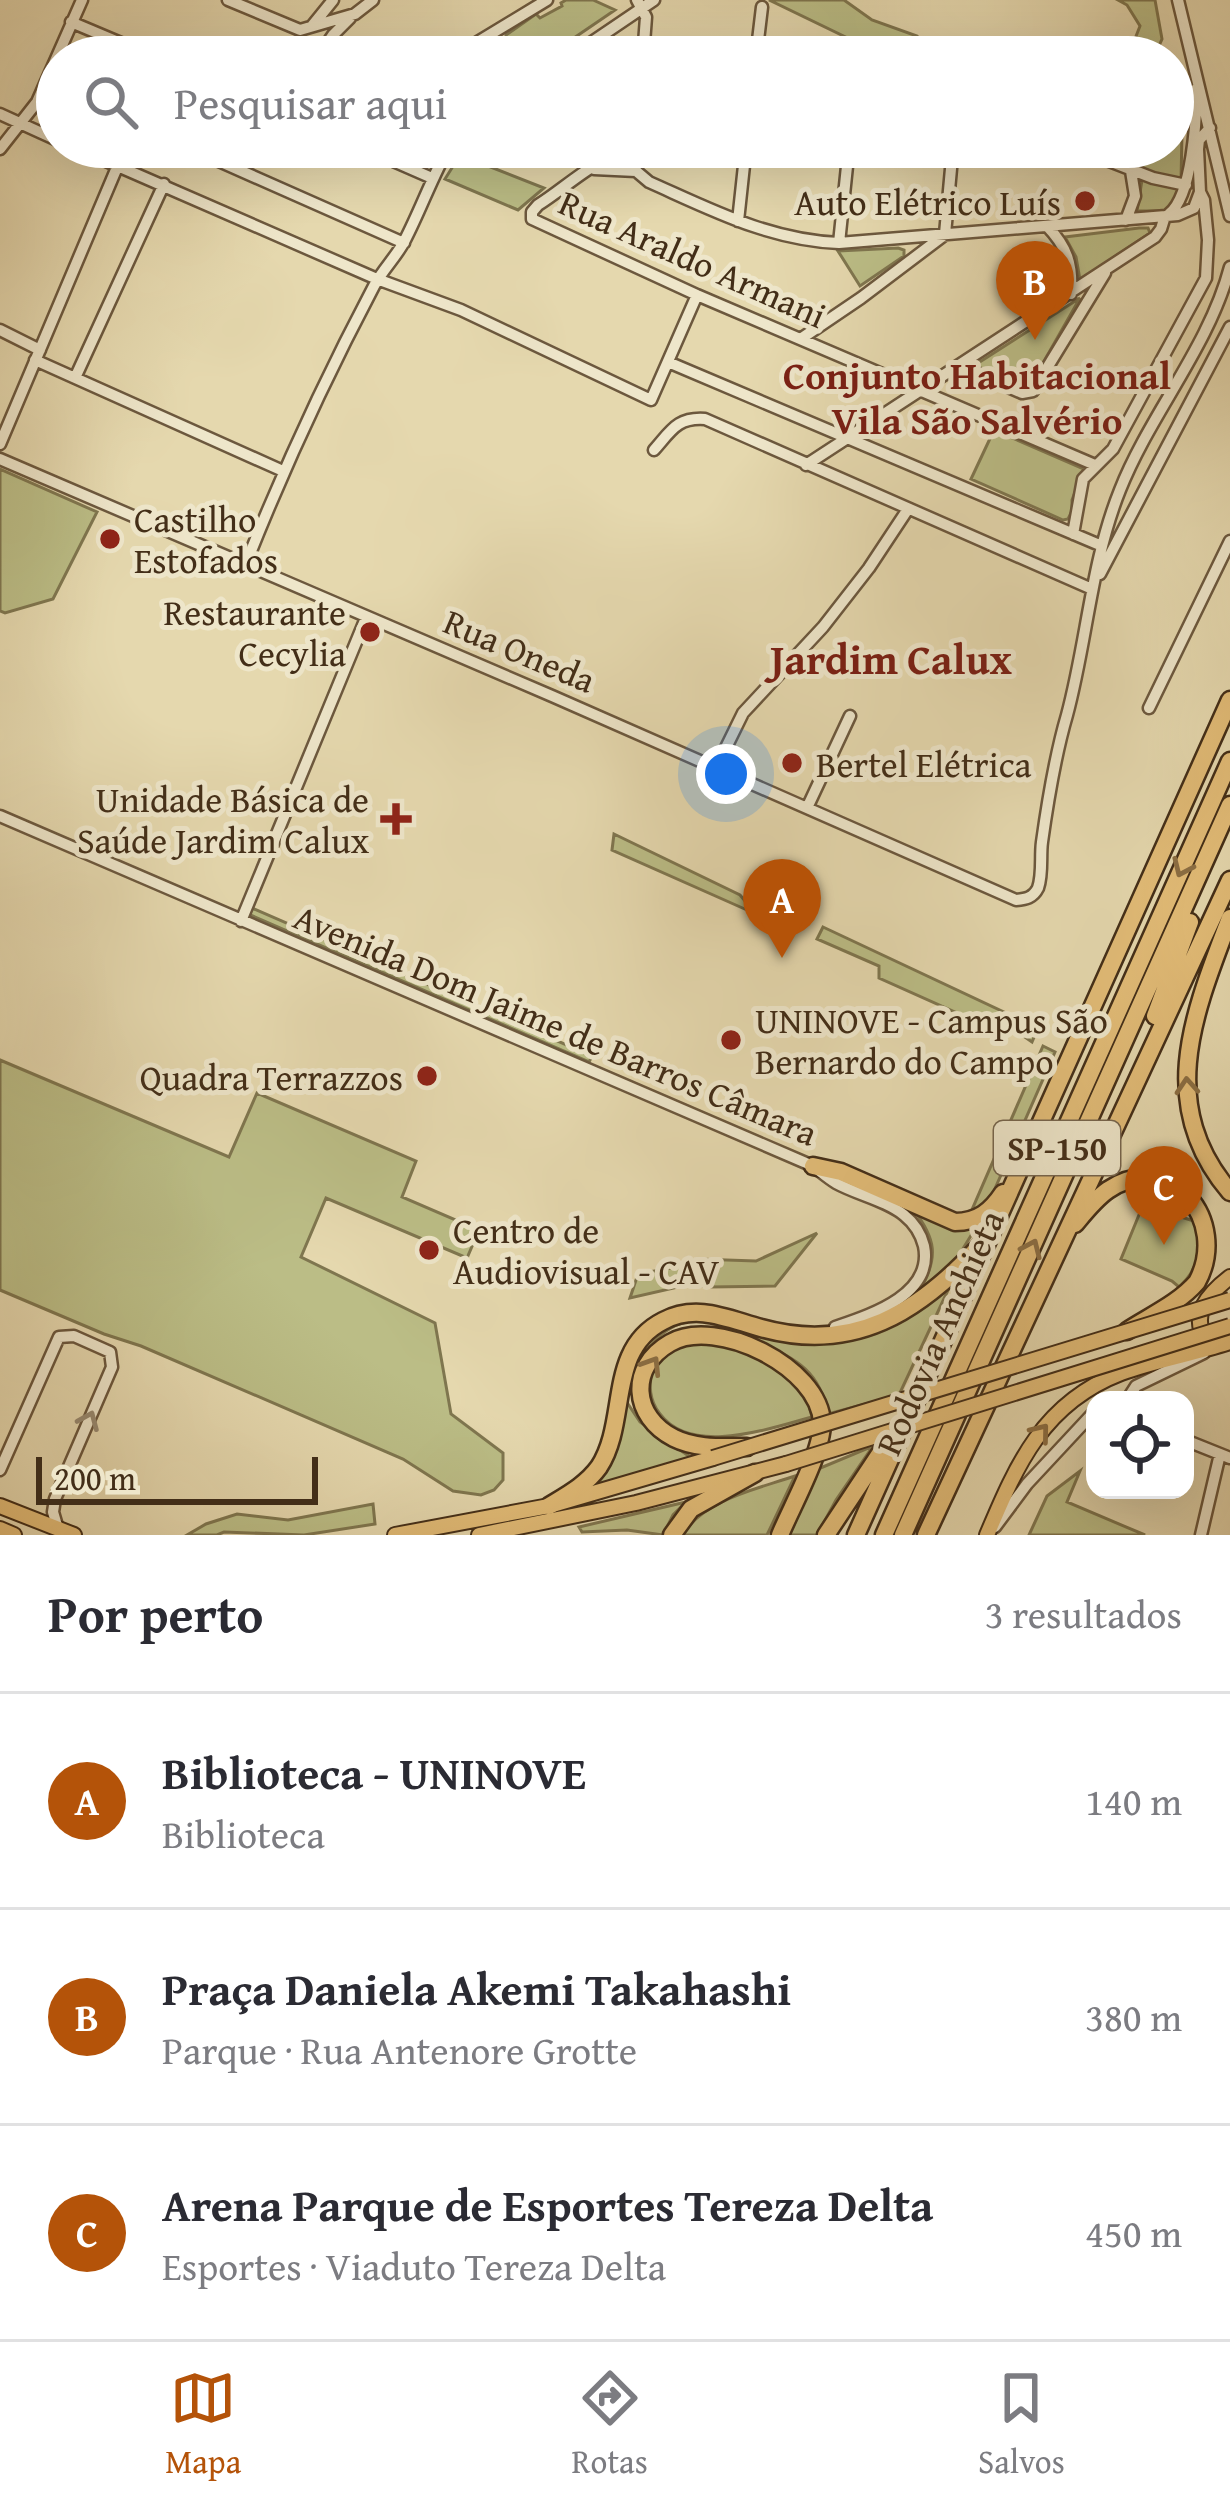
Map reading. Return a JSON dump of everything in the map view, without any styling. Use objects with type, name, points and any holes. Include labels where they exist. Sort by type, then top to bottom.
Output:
[{"type":"highway","name":"SP-150","points":[[856,1535],[1230,700]]},
{"type":"highway","name":"Rodovia Anchieta","points":[[884,1535],[1230,761]]},
{"type":"highway","name":"Rodovia Anchieta","points":[[903,1535],[1230,805]]},
{"type":"highway","points":[[1118,1119],[1230,825]]},
{"type":"highway","name":"SP-150","points":[[926,1535],[1230,880]]},
{"type":"highway","points":[[1230,918],[1205,982],[1185,1068],[1195,1131],[1212,1170],[1230,1192]]},
{"type":"highway","points":[[814,1166],[841,1172],[962,1222],[990,1211],[1026,1156]]},
{"type":"highway","points":[[1060,1243],[1094,1202],[1122,1183],[1155,1177],[1171,1180],[1203,1206],[1214,1240],[1199,1280],[1125,1332]]},
{"type":"highway","points":[[548,1506],[583,1485],[601,1463],[627,1362],[649,1329],[691,1312],[809,1335],[856,1332],[897,1316],[945,1282],[992,1232]]},
{"type":"highway","points":[[646,1414],[640,1393],[646,1367],[662,1347],[688,1335],[709,1334],[740,1344],[796,1374],[818,1405],[821,1434],[780,1535]]},
{"type":"highway","points":[[620,1389],[670,1436],[698,1446],[749,1447]]},
{"type":"highway","points":[[826,1535],[918,1398]]},
{"type":"highway","points":[[674,1530],[698,1504],[755,1473]]},
{"type":"main road","points":[[1223,1344],[1204,1338],[1199,1317],[1210,1295],[1230,1277]]},
{"type":"main road","points":[[394,1535],[548,1506],[1230,1300]]},
{"type":"main road","points":[[479,1535],[616,1508],[755,1473],[1230,1326]]},
{"type":"main road","points":[[989,1535],[1026,1451],[1067,1404],[1115,1376],[1223,1344]]},
{"type":"main road","points":[[0,1506],[74,1535]]},
{"type":"main road","points":[[0,1529],[14,1535]]},
{"type":"street","points":[[65,36],[82,0]]},
{"type":"street","points":[[228,0],[296,29],[330,29],[333,35],[364,5]]},
{"type":"street","points":[[313,27],[333,0]]},
{"type":"street","points":[[488,36],[548,0]]},
{"type":"street","points":[[1178,0],[1188,36]]},
{"type":"street","points":[[598,36],[644,2],[645,36]]},
{"type":"street","points":[[313,27],[364,5]]},
{"type":"street","points":[[759,36],[762,7]]},
{"type":"street","points":[[71,22],[96,36]]},
{"type":"street","points":[[1194,60],[1230,217]]},
{"type":"street","points":[[1194,137],[1196,68]]},
{"type":"street","points":[[0,149],[36,103]]},
{"type":"street","points":[[0,114],[36,131]]},
{"type":"street","points":[[590,170],[636,171],[649,182],[738,221],[789,239],[839,243],[1190,211],[1200,192],[1199,140],[1210,128]]},
{"type":"street","points":[[0,444],[117,168]]},
{"type":"street","points":[[125,168],[377,279],[461,310],[651,400],[698,295]]},
{"type":"street","points":[[234,168],[404,243]]},
{"type":"street","points":[[409,168],[432,178]]},
{"type":"street","points":[[245,566],[283,471],[377,279],[404,243],[437,168]]},
{"type":"street","points":[[738,221],[744,168]]},
{"type":"street","points":[[839,243],[847,168]]},
{"type":"street","points":[[802,338],[945,234],[951,168]]},
{"type":"street","points":[[1073,534],[1080,486],[1113,449],[1204,285],[1209,259],[1200,192],[1124,168]]},
{"type":"street","points":[[806,465],[1158,235],[1165,216],[1178,207],[1188,168]]},
{"type":"street","name":"Rua Araldo Armani","points":[[590,170],[538,205],[532,219],[1095,465]]},
{"type":"street","points":[[1126,220],[1135,196],[1131,171]]},
{"type":"street","points":[[75,378],[164,184]]},
{"type":"street","points":[[1047,226],[1069,255],[1071,294]]},
{"type":"street","points":[[903,238],[913,246],[912,259]]},
{"type":"street","points":[[1092,589],[1112,510],[1132,463],[1216,306],[1230,267]]},
{"type":"street","points":[[960,366],[1022,393],[1033,392],[1107,269]]},
{"type":"street","points":[[1092,589],[1230,327]]},
{"type":"street","points":[[0,330],[75,378],[283,471]]},
{"type":"street","points":[[668,362],[1102,546]]},
{"type":"street","points":[[654,450],[679,422],[700,418],[721,424],[1092,589]]},
{"type":"street","name":"Rua Oneda","points":[[0,459],[1016,900],[1029,898],[1038,887],[1059,743],[1092,589]]},
{"type":"street","points":[[716,769],[743,712],[823,626],[908,508]]},
{"type":"street","points":[[1112,510],[1132,508]]},
{"type":"street","points":[[1149,708],[1230,541]]},
{"type":"street","points":[[230,921],[366,618]]},
{"type":"street","points":[[807,808],[850,716]]},
{"type":"street","name":"Avenida Dom Jaime de Barros Câmara","points":[[4,820],[167,895],[814,1166],[837,1183],[904,1215],[917,1229],[925,1254],[917,1282],[900,1298],[853,1321],[809,1335]]},
{"type":"street","points":[[0,1470],[58,1337],[74,1336],[110,1352],[112,1367],[55,1499],[52,1512],[58,1529]]},
{"type":"street","points":[[1133,1391],[1223,1344]]},
{"type":"street","points":[[989,1535],[1027,1484],[1086,1421]]},
{"type":"street","points":[[1194,1443],[1225,1455],[1201,1535]]},
{"type":"green space","points":[[593,0],[615,10],[577,36],[506,36],[536,14],[540,18],[561,3]]},
{"type":"green space","points":[[769,0],[844,0],[872,20],[917,36],[844,36]]},
{"type":"green space","points":[[1118,0],[1155,0],[1161,36],[1136,36],[1140,26],[1127,5]]},
{"type":"green space","points":[[452,168],[493,168],[544,188],[518,210],[445,179]]},
{"type":"green space","points":[[1136,168],[1181,168],[1181,180]]},
{"type":"green space","points":[[1142,180],[1178,189],[1175,204],[1163,211],[1137,211]]},
{"type":"green space","points":[[1148,228],[1150,233],[1080,280],[1076,257],[1065,237]]},
{"type":"green space","points":[[898,248],[904,256],[860,286],[838,251]]},
{"type":"green space","points":[[1080,298],[1031,384],[1020,387],[975,365]]},
{"type":"green space","points":[[994,430],[1084,469],[1068,519],[971,479]]},
{"type":"green space","points":[[0,469],[97,512],[53,599],[5,613],[0,611]]},
{"type":"green space","points":[[614,834],[740,895],[756,914],[612,850]]},
{"type":"green space","points":[[252,908],[592,1056],[589,1062],[248,914]]},
{"type":"green space","points":[[823,927],[1038,1028],[1032,1042],[1003,1022],[995,1030],[879,978],[879,966],[817,939]]},
{"type":"green space","points":[[1043,1046],[1055,1052],[986,1209],[971,1212]]},
{"type":"green space","points":[[0,1060],[229,1157],[257,1093],[416,1161],[402,1197],[479,1230],[467,1258],[326,1198],[301,1257],[435,1323],[451,1414],[503,1453],[503,1480],[481,1495],[453,1491],[403,1459],[0,1290]]},
{"type":"green space","points":[[1143,1205],[1197,1222],[1197,1258],[1179,1287],[1121,1259]]},
{"type":"green space","points":[[913,1209],[959,1229],[975,1229],[956,1260],[920,1290],[932,1248]]},
{"type":"green space","points":[[817,1233],[775,1286],[691,1284],[630,1298],[638,1274],[697,1259],[756,1261]]},
{"type":"green space","points":[[949,1288],[899,1395],[828,1414],[818,1385],[802,1366],[731,1329],[693,1321],[657,1339],[641,1362],[633,1389],[625,1384],[650,1334],[696,1316],[802,1341],[928,1304]]},
{"type":"green space","points":[[705,1338],[766,1359],[806,1394],[812,1417],[732,1436],[691,1434],[674,1427],[654,1403],[652,1369],[678,1342]]},
{"type":"green space","points":[[626,1401],[640,1422],[693,1459],[593,1486]]},
{"type":"green space","points":[[873,1446],[817,1535],[789,1535],[818,1469]]},
{"type":"green space","points":[[1080,1471],[1067,1502],[1145,1535],[1029,1535],[1047,1496]]},
{"type":"green space","points":[[795,1476],[767,1535],[682,1535],[718,1504]]},
{"type":"green space","points":[[686,1502],[663,1535],[627,1530],[582,1532],[579,1527]]},
{"type":"green space","points":[[373,1504],[375,1524],[304,1535],[187,1535],[237,1514],[288,1520]]},
{"type":"place","name":"Auto Elétrico Luís","points":[[1085,201]]},
{"type":"place","name":"Praça Daniela Akemi Takahashi","points":[[1035,340]]},
{"type":"place","name":"Castilho Estofados","points":[[110,539]]},
{"type":"place","name":"Restaurante Cecylia","points":[[370,632]]},
{"type":"place","name":"Bertel Elétrica","points":[[792,763]]},
{"type":"place","name":"Unidade Básica de Saúde Jardim Calux","points":[[396,819]]},
{"type":"place","name":"Biblioteca - UNINOVE","points":[[782,958]]},
{"type":"place","name":"UNINOVE - Campus São Bernardo do Campo","points":[[731,1040]]},
{"type":"place","name":"Quadra Terrazzos","points":[[427,1076]]},
{"type":"place","name":"Arena Parque de Esportes Tereza Delta","points":[[1164,1245]]},
{"type":"place","name":"Centro de Audiovisual - CAV","points":[[429,1250]]},
{"type":"district","name":"Conjunto Habitacional Vila São Salvério","points":[[977,396]]},
{"type":"district","name":"Jardim Calux","points":[[891,658]]}]
